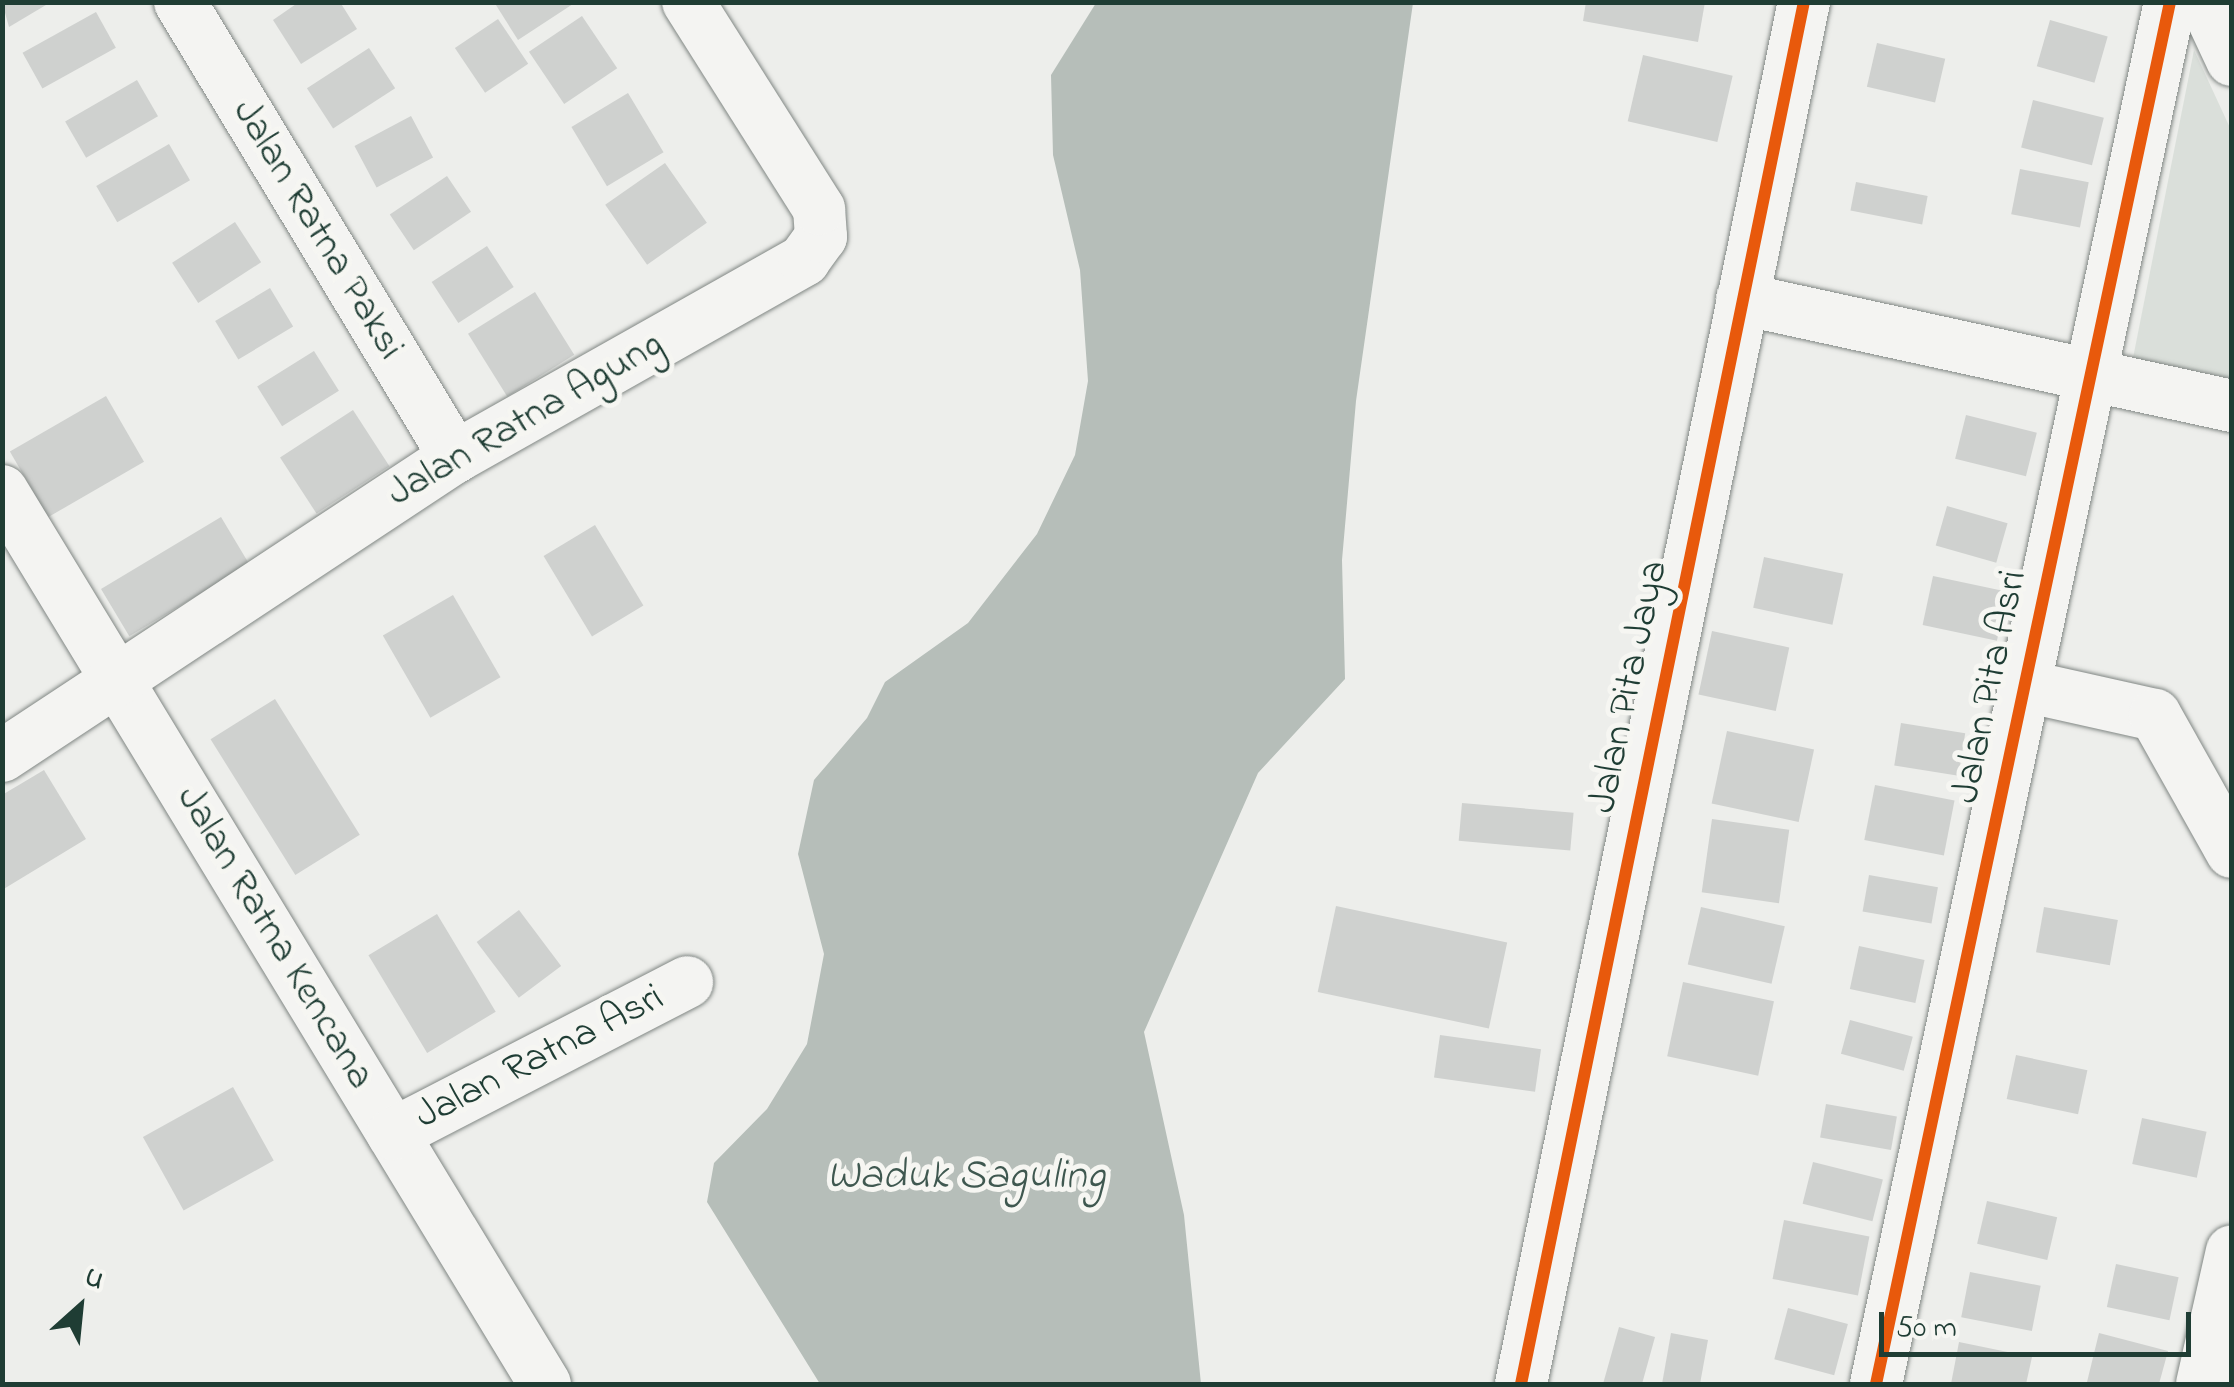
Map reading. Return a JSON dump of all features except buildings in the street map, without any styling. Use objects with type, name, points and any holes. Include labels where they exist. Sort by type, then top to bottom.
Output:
[{"type":"street","name":"Jalan Ratna Paksi","points":[[180,2],[454,457]]},
{"type":"street","name":"Jalan Ratna Agung","points":[[2,756],[454,457],[804,260],[821,237],[819,209],[688,2]]},
{"type":"street","name":"Jalan Pita Jaya","points":[[1521,1384],[1804,2]]},
{"type":"street","name":"Jalan Pita Asri","points":[[1876,1384],[2170,2]]},
{"type":"street","points":[[2206,2],[2232,60]]},
{"type":"street","points":[[1742,299],[2232,406]]},
{"type":"street","name":"Jalan Ratna Kencana","points":[[2,491],[545,1384]]},
{"type":"street","points":[[2025,686],[2155,715],[2232,852]]},
{"type":"street","name":"Jalan Ratna Asri","points":[[393,1134],[686,982]]},
{"type":"street","points":[[2202,1384],[2232,1251]]},
{"type":"shaded area","points":[[2194,50],[2231,130],[2231,379],[2133,358]]},
{"type":"water","name":"Waduk Saguling","points":[[1096,3],[1413,3],[1356,401],[1342,560],[1345,679],[1258,773],[1144,1032],[1184,1215],[1201,1384],[820,1384],[707,1202],[714,1163],[767,1109],[807,1044],[824,954],[798,854],[814,780],[867,718],[885,682],[968,623],[1037,534],[1075,455],[1088,381],[1080,270],[1053,155],[1051,75]]},
{"type":"cycle path","points":[[1521,1384],[1804,2]]},
{"type":"cycle path","points":[[1876,1384],[2170,2]]}]
